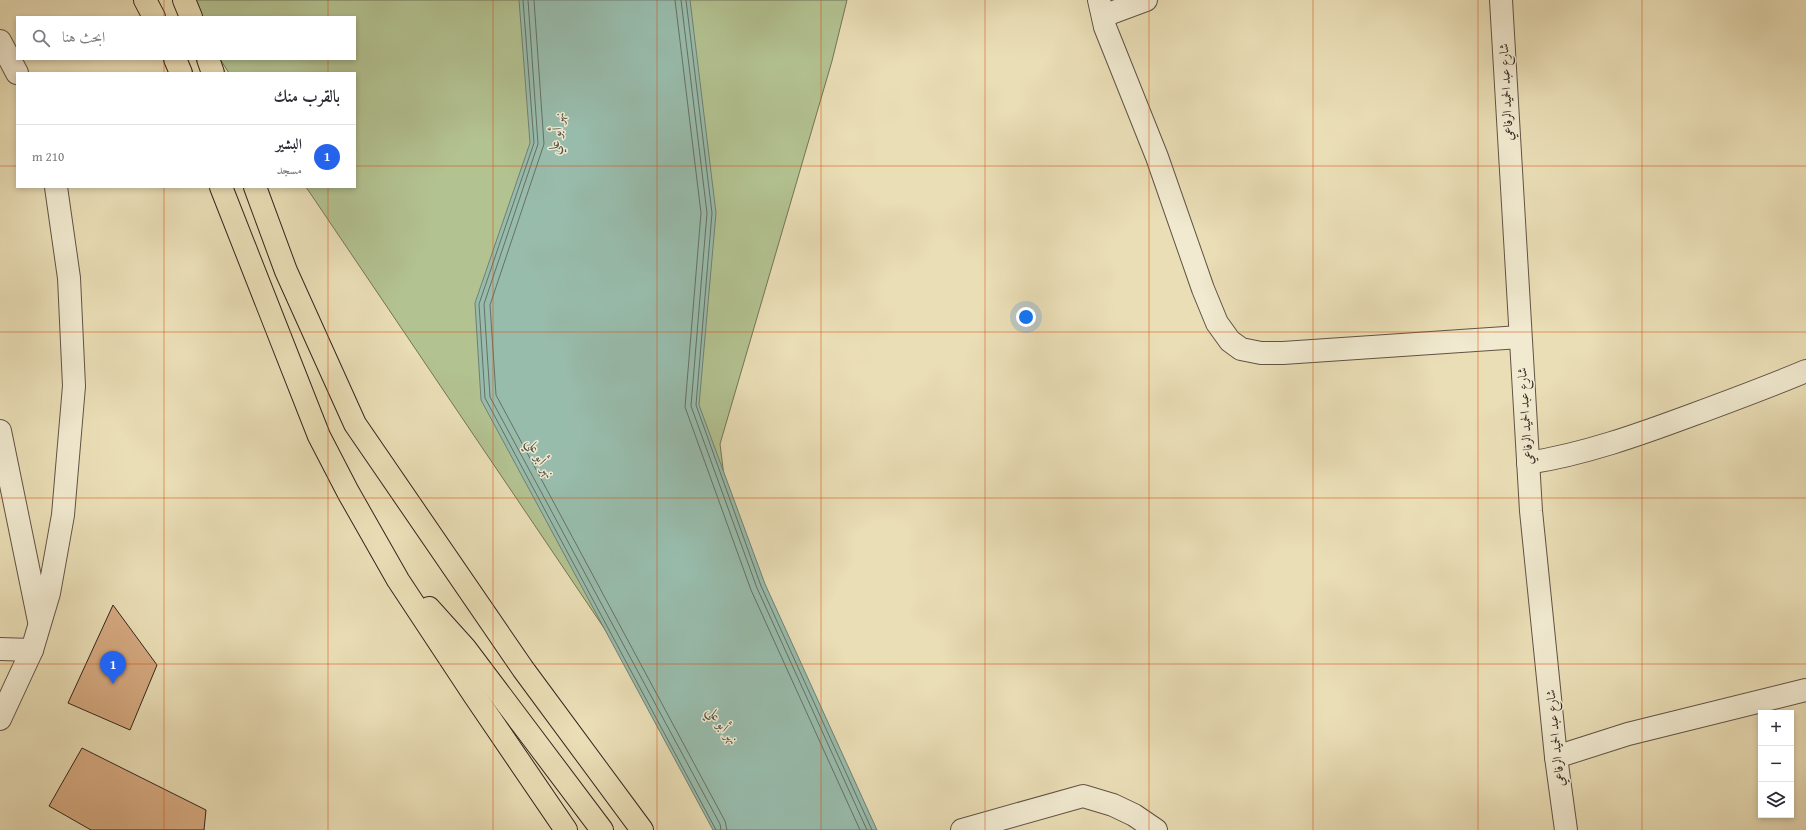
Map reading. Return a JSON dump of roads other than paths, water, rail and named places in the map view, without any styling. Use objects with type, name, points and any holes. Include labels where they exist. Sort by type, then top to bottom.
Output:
[{"type":"main road","points":[[145,0],[153,16]]},
{"type":"main road","points":[[184,0],[191,16]]},
{"type":"main road","points":[[175,60],[181,72]]},
{"type":"main road","points":[[208,60],[213,72]]},
{"type":"main road","points":[[221,188],[319,436],[348,492],[398,580],[566,830]]},
{"type":"main road","points":[[255,188],[286,271],[355,424],[523,669],[642,830]]},
{"type":"main road","points":[[398,580],[433,612],[465,648],[602,830]]},
{"type":"street","points":[[1146,0],[1101,8],[1157,157],[1202,289],[1217,323],[1230,341],[1241,349],[1261,353],[1276,353],[1318,352],[1355,347],[1456,343],[1520,338]]},
{"type":"street","name":"شارع عبد الحميد الرفاعي","points":[[1501,0],[1531,511],[1556,757],[1566,830]]},
{"type":"street","points":[[0,41],[16,72]]},
{"type":"street","points":[[0,719],[32,650],[49,593],[63,515],[74,386],[69,278],[56,188]]},
{"type":"street","points":[[1528,463],[1561,458],[1622,441],[1768,387],[1806,371]]},
{"type":"street","points":[[0,430],[39,623]]},
{"type":"street","points":[[0,649],[32,650]]},
{"type":"street","points":[[1556,757],[1628,734],[1806,690]]},
{"type":"street","points":[[962,830],[1082,796],[1113,805],[1134,815],[1156,830]]},
{"type":"water","name":"نهر أبو علي","points":[[519,0],[690,0],[716,213],[699,405],[765,584],[877,830],[713,830],[481,400],[475,303],[530,143]]},
{"type":"place","name":"البشير","points":[[113,684]]}]
